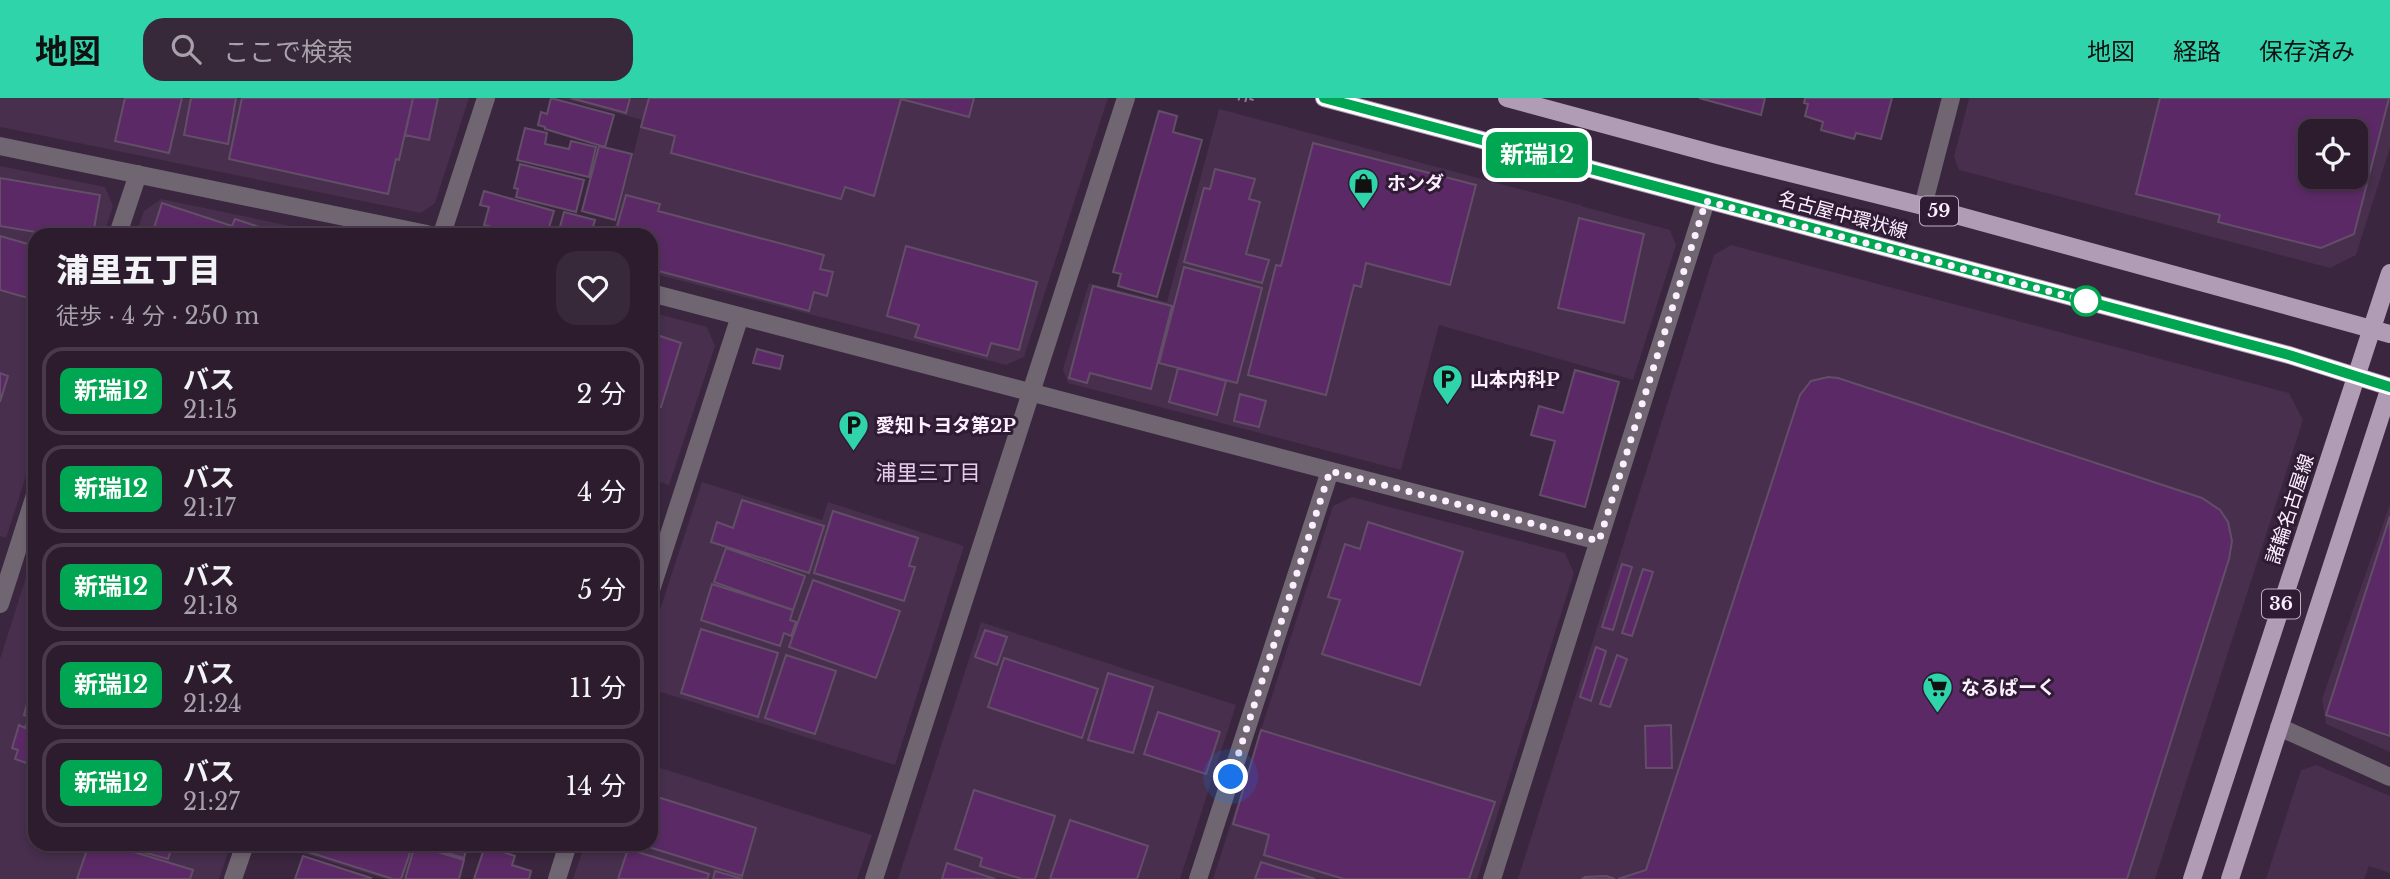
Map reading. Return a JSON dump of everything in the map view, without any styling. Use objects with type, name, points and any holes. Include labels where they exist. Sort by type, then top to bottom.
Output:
[{"type":"main road","name":"名古屋中環状線","points":[[1324,98],[2289,355],[2390,387]]},
{"type":"main road","name":"名古屋中環状線","points":[[1507,98],[1718,155],[1923,206],[2390,334]]},
{"type":"main road","name":"諸輪名古屋線","points":[[2192,879],[2390,272]]},
{"type":"main road","name":"36","points":[[2230,879],[2390,387]]},
{"type":"street","points":[[444,228],[486,98]]},
{"type":"street","points":[[874,879],[1126,98]]},
{"type":"street","points":[[1923,206],[1951,98]]},
{"type":"street","points":[[0,146],[398,228]]},
{"type":"street","points":[[120,228],[138,174]]},
{"type":"street","points":[[1492,879],[1706,201]]},
{"type":"street","points":[[658,295],[1599,541]]},
{"type":"street","points":[[658,568],[740,316]]},
{"type":"street","points":[[1198,879],[1330,471]]},
{"type":"street","points":[[0,604],[28,517]]},
{"type":"street","points":[[2279,727],[2390,777]]},
{"type":"street","points":[[233,879],[243,851]]},
{"type":"street","points":[[556,879],[566,851]]},
{"type":"path","points":[[1238,98],[1251,101],[1252,98]]},
{"type":"shaded area","points":[[0,98],[469,98],[435,203],[421,213],[0,127]]},
{"type":"shaded area","points":[[560,98],[1108,98],[1024,357],[1006,365],[658,275],[658,228],[615,228],[642,120]]},
{"type":"shaded area","points":[[1969,98],[2390,98],[2390,148],[2356,255],[2330,268],[1959,170],[1954,157]]},
{"type":"shaded area","points":[[1219,109],[1580,205],[1581,203],[1581,206],[1670,230],[1676,245],[1633,380],[1439,325],[1401,470],[1068,383],[1063,369],[1089,283],[1167,302]]},
{"type":"shaded area","points":[[0,166],[105,187],[113,206],[106,228],[28,228],[28,470],[6,538],[0,536]]},
{"type":"shaded area","points":[[161,199],[300,228],[138,228],[144,211]]},
{"type":"shaded area","points":[[1731,245],[2289,393],[2303,420],[2155,879],[1518,879],[1714,255]]},
{"type":"shaded area","points":[[658,314],[707,327],[715,346],[669,485],[658,481]]},
{"type":"shaded area","points":[[702,482],[822,520],[828,502],[964,546],[895,765],[658,691],[658,616]]},
{"type":"shaded area","points":[[1352,497],[1565,553],[1574,573],[1477,879],[1213,879],[1333,506]]},
{"type":"shaded area","points":[[2390,504],[2390,752],[2326,724],[2322,699]]},
{"type":"shaded area","points":[[28,571],[28,851],[229,851],[219,879],[0,879],[0,659]]},
{"type":"shaded area","points":[[981,622],[1236,705],[1180,879],[898,879]]},
{"type":"shaded area","points":[[2316,765],[2390,796],[2390,873],[2369,866],[2364,879],[2266,879],[2301,770]]},
{"type":"shaded area","points":[[658,767],[872,835],[857,879],[573,879],[583,851],[658,851]]},
{"type":"shaded area","points":[[295,851],[413,851],[403,879],[385,879]]},
{"type":"building","points":[[125,98],[182,98],[169,153],[115,141]]},
{"type":"building","points":[[191,98],[236,98],[228,144],[184,135]]},
{"type":"building","points":[[242,98],[413,98],[388,194],[229,159]]},
{"type":"building","points":[[413,98],[438,98],[429,140],[405,135]]},
{"type":"building","points":[[551,98],[614,115],[605,147],[538,125],[541,112],[547,114]]},
{"type":"building","points":[[571,98],[630,98],[626,113]]},
{"type":"building","points":[[649,98],[974,98],[969,117],[901,99],[874,196],[845,187],[841,199],[671,153],[675,136],[641,127]]},
{"type":"building","points":[[1699,98],[1765,98],[1761,115]]},
{"type":"building","points":[[1805,98],[1892,98],[1881,139],[1856,133],[1854,139],[1821,130],[1823,122],[1805,116],[1808,104],[1804,103]]},
{"type":"building","points":[[2160,98],[2389,98],[2368,180],[2368,119],[2298,119],[2298,189],[2366,189],[2354,234],[2321,248],[2218,222],[2220,215],[2136,194]]},
{"type":"building","points":[[1159,111],[1177,116],[1173,132],[1202,140],[1157,297],[1118,286],[1121,274],[1113,272]]},
{"type":"building","points":[[525,128],[547,133],[545,144],[569,149],[571,141],[596,147],[589,177],[517,160]]},
{"type":"building","points":[[1313,143],[1476,185],[1450,285],[1366,263],[1361,287],[1354,285],[1326,395],[1248,375],[1276,265],[1281,266]]},
{"type":"building","points":[[599,146],[632,154],[615,220],[582,211]]},
{"type":"building","points":[[520,164],[584,180],[576,212],[516,197],[518,189],[514,188]]},
{"type":"building","points":[[1215,169],[1255,179],[1249,199],[1260,202],[1246,254],[1269,260],[1262,283],[1184,262],[1204,188],[1210,189]]},
{"type":"building","points":[[0,178],[100,195],[94,228],[28,228],[28,231],[0,226]]},
{"type":"building","points":[[484,191],[554,211],[549,228],[496,228],[484,225],[489,207],[480,205]]},
{"type":"building","points":[[626,195],[660,204],[658,211],[824,255],[820,269],[833,272],[827,296],[814,292],[809,311],[658,271],[658,228],[617,228]]},
{"type":"building","points":[[162,203],[232,226],[235,219],[263,228],[154,228]]},
{"type":"building","points":[[564,212],[595,220],[593,228],[560,228]]},
{"type":"building","points":[[1579,218],[1644,234],[1624,323],[1558,308]]},
{"type":"building","points":[[0,236],[28,244],[28,298],[0,290]]},
{"type":"building","points":[[906,246],[1037,282],[1019,350],[991,343],[987,356],[915,337],[919,325],[887,316]]},
{"type":"building","points":[[1184,267],[1262,288],[1237,383],[1159,363]]},
{"type":"building","points":[[1093,286],[1172,306],[1151,389],[1090,373],[1087,383],[1069,378]]},
{"type":"building","points":[[658,335],[681,343],[661,407],[658,406]]},
{"type":"building","points":[[757,349],[783,356],[780,369],[753,363]]},
{"type":"building","points":[[1178,368],[1226,381],[1217,415],[1169,402]]},
{"type":"building","points":[[1575,370],[1619,382],[1585,507],[1540,495],[1555,441],[1531,435],[1539,406],[1563,413]]},
{"type":"building","points":[[0,373],[8,376],[0,402]]},
{"type":"building","name":"なるぱーく","points":[[1838,378],[2202,498],[2220,510],[2228,522],[2232,541],[2229,559],[2127,879],[1618,879],[1646,870],[1800,395],[1811,381]]},
{"type":"building","points":[[1240,394],[1266,401],[1259,427],[1234,421]]},
{"type":"building","points":[[742,500],[824,526],[809,573],[711,542],[717,522],[733,528]]},
{"type":"building","points":[[833,511],[918,538],[909,566],[915,567],[904,601],[814,573]]},
{"type":"building","points":[[2390,516],[2390,736],[2326,715]]},
{"type":"building","points":[[1368,522],[1463,552],[1420,685],[1322,654],[1340,600],[1328,597],[1345,544],[1360,549]]},
{"type":"building","points":[[726,548],[805,576],[793,610],[714,582]]},
{"type":"building","points":[[1622,564],[1632,567],[1613,630],[1602,627]]},
{"type":"building","points":[[1643,569],[1653,572],[1632,636],[1622,633]]},
{"type":"building","points":[[813,580],[900,611],[876,678],[789,647]]},
{"type":"building","points":[[712,584],[793,610],[790,620],[796,622],[791,636],[784,633],[780,646],[701,620]]},
{"type":"building","points":[[701,629],[778,653],[758,717],[681,693]]},
{"type":"building","points":[[985,630],[1007,637],[997,665],[975,657]]},
{"type":"building","points":[[1596,647],[1606,651],[1591,701],[1580,697]]},
{"type":"building","points":[[786,655],[836,671],[815,734],[765,718]]},
{"type":"building","points":[[1617,655],[1627,659],[1610,707],[1600,704]]},
{"type":"building","points":[[1004,658],[1098,689],[1082,738],[988,707]]},
{"type":"building","points":[[1108,673],[1153,687],[1133,753],[1088,740]]},
{"type":"building","points":[[28,700],[28,716],[24,715]]},
{"type":"building","points":[[1158,712],[1220,732],[1206,774],[1144,754]]},
{"type":"building","points":[[28,720],[28,764],[15,759],[18,750],[12,748],[19,725],[25,728]]},
{"type":"building","points":[[1671,725],[1672,768],[1646,768],[1645,726]]},
{"type":"building","points":[[1261,730],[1495,802],[1469,879],[1344,879],[1264,855],[1269,835],[1233,824]]},
{"type":"building","points":[[974,790],[1055,816],[1035,879],[1022,879],[980,866],[982,858],[955,849]]},
{"type":"building","points":[[658,797],[756,828],[742,876],[658,850]]},
{"type":"building","points":[[1070,820],[1148,846],[1137,879],[1050,879]]},
{"type":"building","points":[[87,851],[131,851],[193,870],[190,879],[77,879]]},
{"type":"building","points":[[139,851],[171,851],[168,859]]},
{"type":"building","points":[[305,851],[411,851],[401,879],[393,879]]},
{"type":"building","points":[[413,851],[435,851],[464,860],[459,879],[405,879]]},
{"type":"building","points":[[440,851],[466,851],[464,858]]},
{"type":"building","points":[[483,851],[500,851],[515,856],[512,865],[531,871],[529,879],[474,879]]},
{"type":"building","points":[[627,851],[709,874],[707,879],[618,879]]},
{"type":"building","points":[[303,856],[371,878],[295,879]]},
{"type":"building","points":[[1261,862],[1315,879],[1255,879]]},
{"type":"building","points":[[947,863],[995,879],[942,879]]},
{"type":"building","points":[[715,871],[743,879],[713,879]]},
{"type":"building","points":[[1606,876],[1615,879],[1582,879],[1585,877]]},
{"type":"bus line","name":"新瑞12","points":[[1324,98],[2289,355],[2390,387]]},
{"type":"place","name":"ホンダ","points":[[1364,210]]},
{"type":"place","name":"山本内科P","points":[[1447,406]]},
{"type":"place","name":"愛知トヨタ第2P","points":[[853,452]]},
{"type":"place","name":"なるぱーく","points":[[1938,714]]},
{"type":"district","name":"浦里三丁目","points":[[928,473]]},
{"type":"route","points":[[1231,777],[1330,471],[1599,541],[1706,201],[2086,301]]}]
